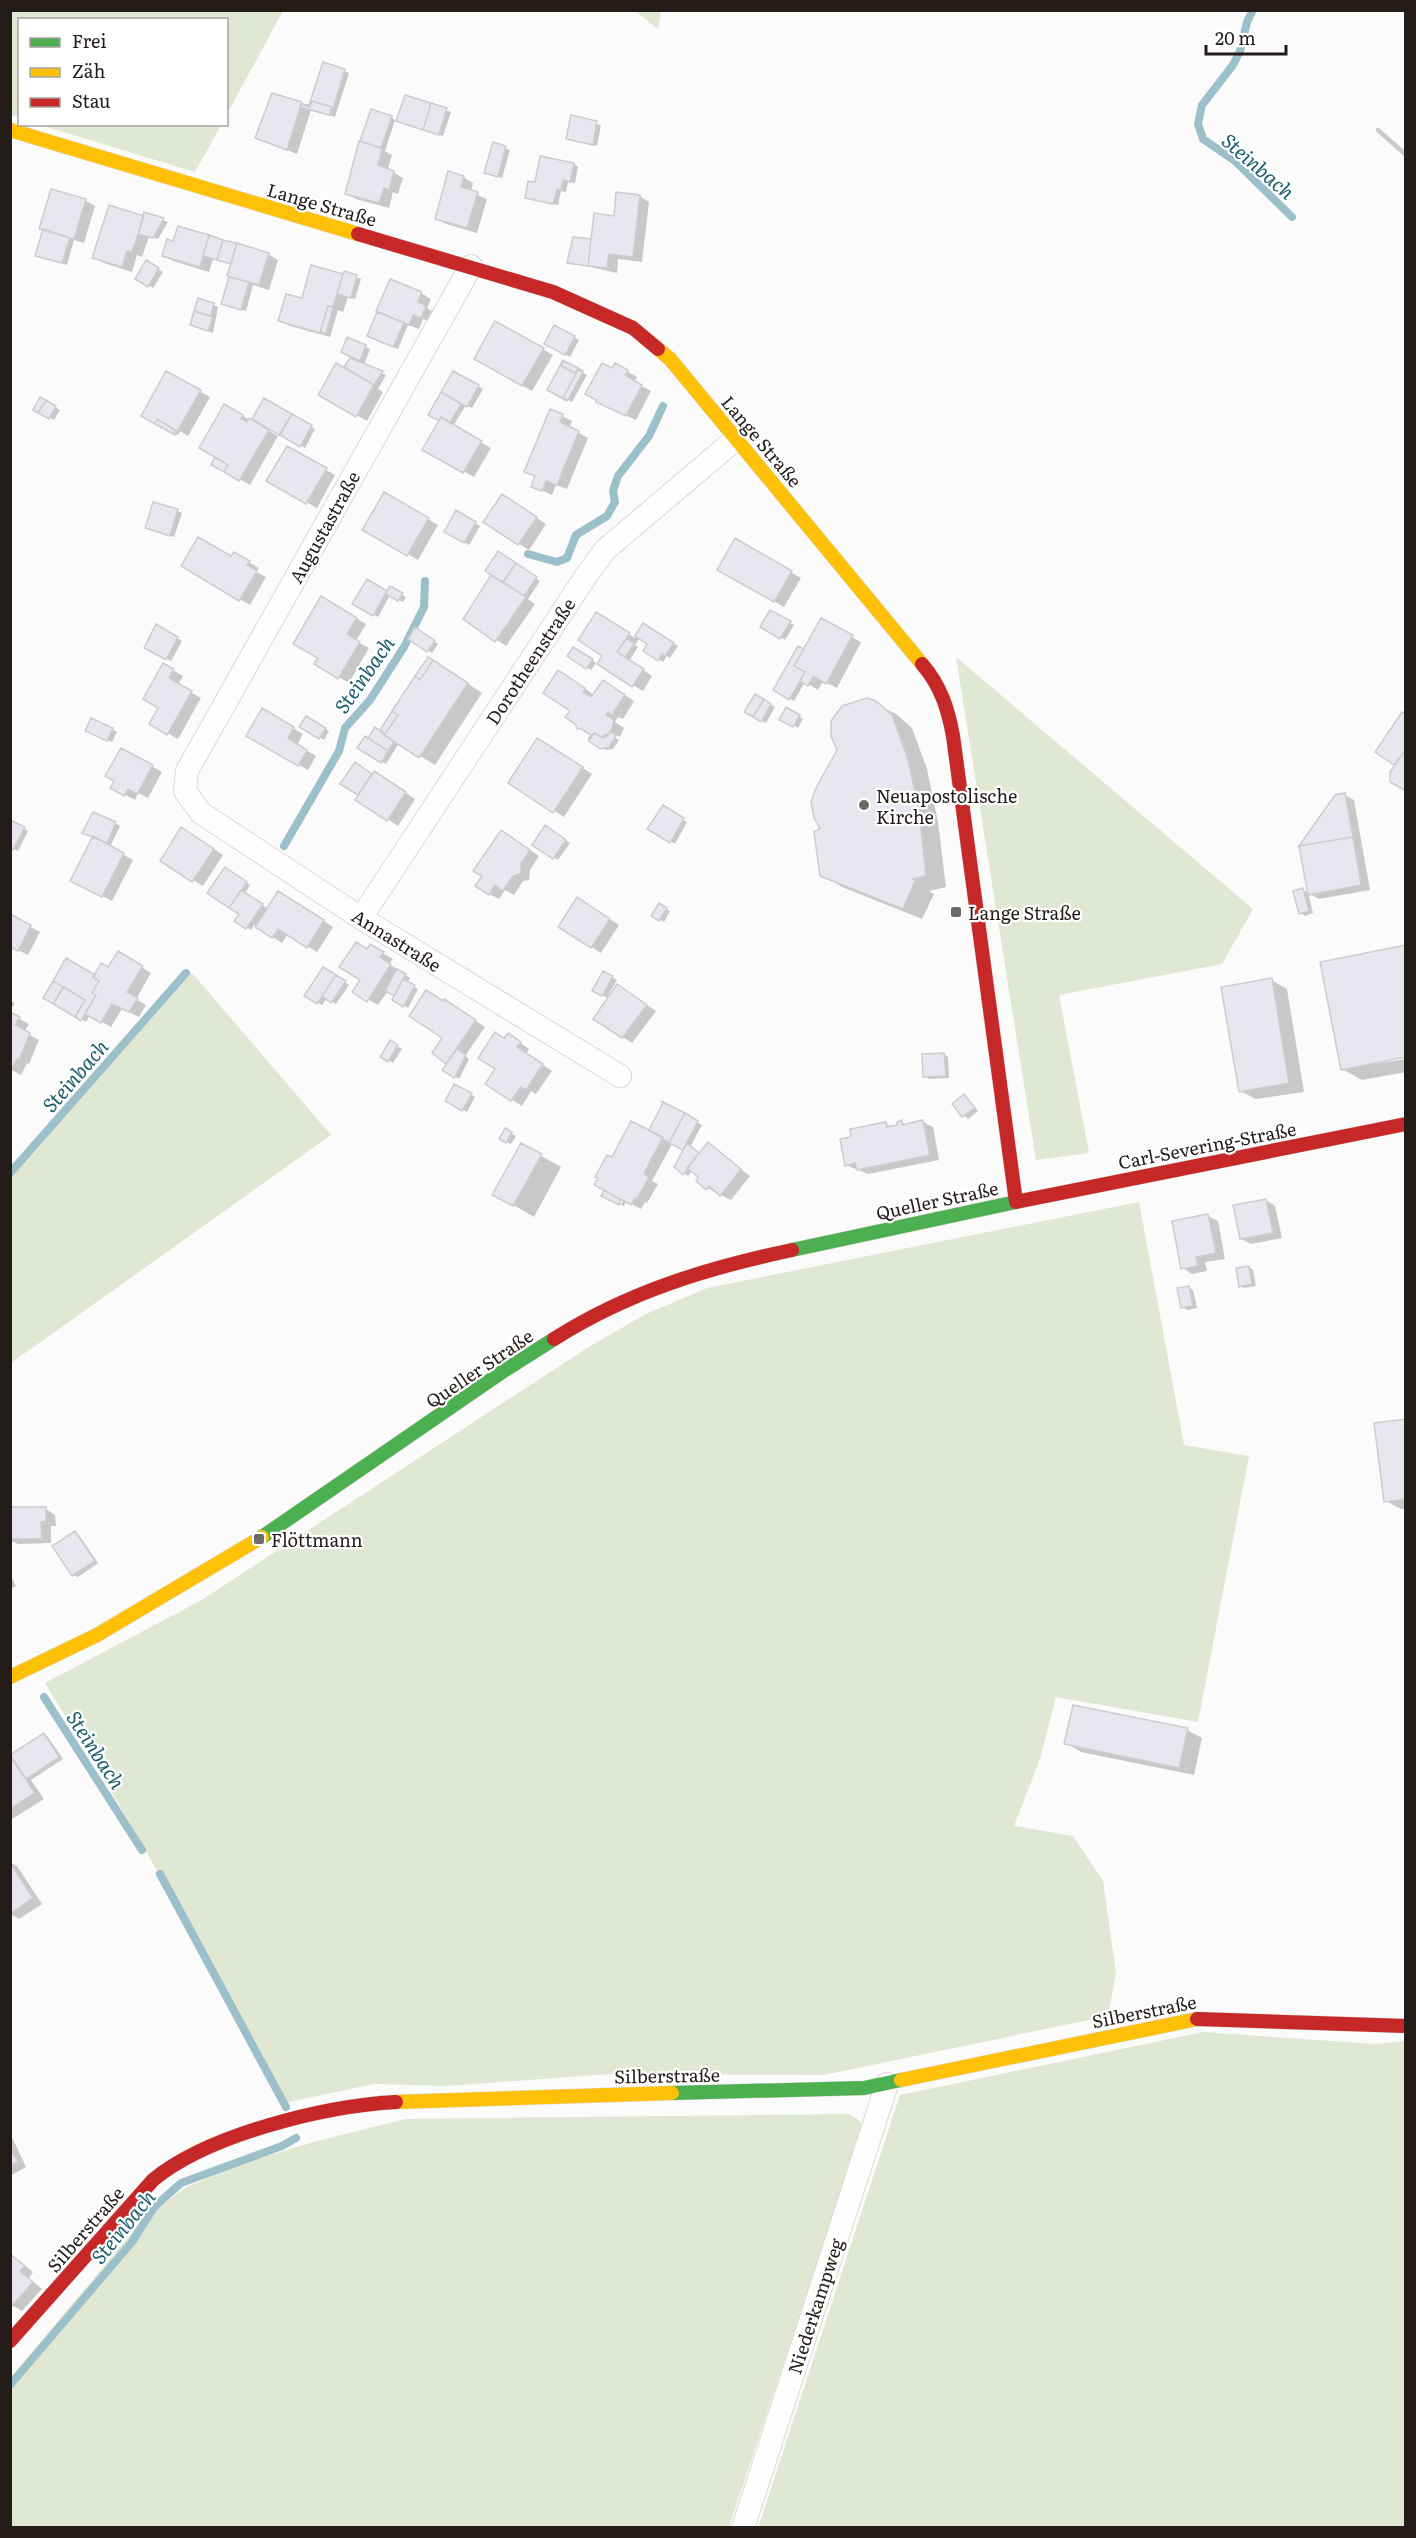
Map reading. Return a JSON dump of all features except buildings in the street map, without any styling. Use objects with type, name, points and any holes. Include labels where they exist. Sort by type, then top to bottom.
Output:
[{"type":"street","name":"Lange Straße","points":[[10,130],[553,292],[633,328],[670,359],[738,438],[932,676],[946,705],[953,736],[1016,1202]]},
{"type":"street","name":"Augustastraße","points":[[185,791],[187,771],[471,266]]},
{"type":"street","name":"Dorotheenstraße","points":[[361,918],[605,550],[738,438]]},
{"type":"street","name":"Annastraße","points":[[185,791],[201,813],[361,918],[620,1076]]},
{"type":"street","name":"Carl-Severing-Straße","points":[[1016,1202],[1406,1124]]},
{"type":"street","name":"Queller Straße","points":[[10,1677],[97,1635],[259,1539],[319,1500],[502,1372],[573,1327],[634,1296],[702,1270],[750,1258],[1016,1202]]},
{"type":"street","name":"Silberstraße","points":[[10,2341],[153,2180],[170,2166],[186,2157],[242,2135],[321,2111],[361,2104],[475,2098],[841,2089],[887,2084],[1204,2018],[1406,2026]]},
{"type":"street","name":"Niederkampweg","points":[[743,2528],[887,2084]]},
{"type":"green space","points":[[10,11],[283,11],[228,112],[228,18],[18,18],[18,118],[11,115]]},
{"type":"green space","points":[[635,11],[661,11],[658,29]]},
{"type":"green space","points":[[43,126],[220,126],[195,172]]},
{"type":"green space","points":[[956,657],[1253,909],[1222,964],[1059,995],[1089,1153],[1036,1160]]},
{"type":"green space","points":[[192,973],[331,1135],[11,1363],[11,1175]]},
{"type":"green space","points":[[1139,1202],[1184,1445],[1249,1456],[1198,1722],[1056,1697],[1040,1759],[1014,1826],[1073,1836],[1103,1881],[1116,1973],[1108,2016],[824,2075],[610,2074],[446,2086],[374,2084],[284,2103],[139,1838],[45,1683],[200,1601],[587,1348],[646,1314],[707,1288]]},
{"type":"green space","points":[[1203,2032],[1376,2044],[1405,2041],[1405,2527],[758,2528],[900,2095]]},
{"type":"green space","points":[[850,2114],[861,2122],[859,2137],[729,2527],[11,2528],[11,2377],[145,2217],[187,2187],[243,2163],[405,2119]]},
{"type":"waterway","name":"Steinbach","points":[[1253,10],[1247,22],[1240,51],[1233,65],[1202,105],[1198,124],[1203,139],[1235,161],[1292,217]]},
{"type":"waterway","name":"Steinbach","points":[[528,554],[557,562],[567,558],[576,535],[607,516],[615,502],[613,491],[618,476],[649,436],[663,406]]},
{"type":"waterway","name":"Steinbach","points":[[284,846],[339,751],[345,728],[370,700],[404,647],[424,607],[425,581]]},
{"type":"waterway","name":"Steinbach","points":[[10,1173],[186,973]]},
{"type":"waterway","name":"Steinbach","points":[[44,1697],[142,1850]]},
{"type":"waterway","name":"Steinbach","points":[[160,1874],[286,2107]]},
{"type":"waterway","name":"Steinbach","points":[[10,2385],[132,2242],[154,2207],[181,2183],[282,2146],[296,2138]]},
{"type":"railway","points":[[1378,130],[1406,155]]},
{"type":"traffic: fast","points":[[792,1250],[1016,1202]]},
{"type":"traffic: fast","points":[[262,1537],[502,1372],[554,1339]]},
{"type":"traffic: fast","points":[[672,2093],[864,2088],[901,2080]]},
{"type":"traffic: slow","points":[[10,130],[358,234]]},
{"type":"traffic: slow","points":[[658,349],[670,359],[922,664]]},
{"type":"traffic: slow","points":[[10,1677],[97,1635],[262,1537]]},
{"type":"traffic: slow","points":[[901,2080],[1197,2019]]},
{"type":"traffic: slow","points":[[396,2102],[672,2093]]},
{"type":"traffic: jam","points":[[358,234],[553,292],[633,328],[658,349]]},
{"type":"traffic: jam","points":[[922,664],[943,698],[953,736],[1016,1202]]},
{"type":"traffic: jam","points":[[1016,1202],[1406,1124]]},
{"type":"traffic: jam","points":[[554,1339],[582,1322],[639,1295],[729,1265],[792,1250]]},
{"type":"traffic: jam","points":[[1197,2019],[1406,2026]]},
{"type":"traffic: jam","points":[[10,2341],[153,2180],[177,2164],[205,2149],[269,2125],[336,2109],[396,2102]]},
{"type":"place","name":"Neuapostolische Kirche","points":[[864,805]]},
{"type":"place","name":"Lange Straße","points":[[956,912]]},
{"type":"place","name":"Flöttmann","points":[[259,1539]]}]
